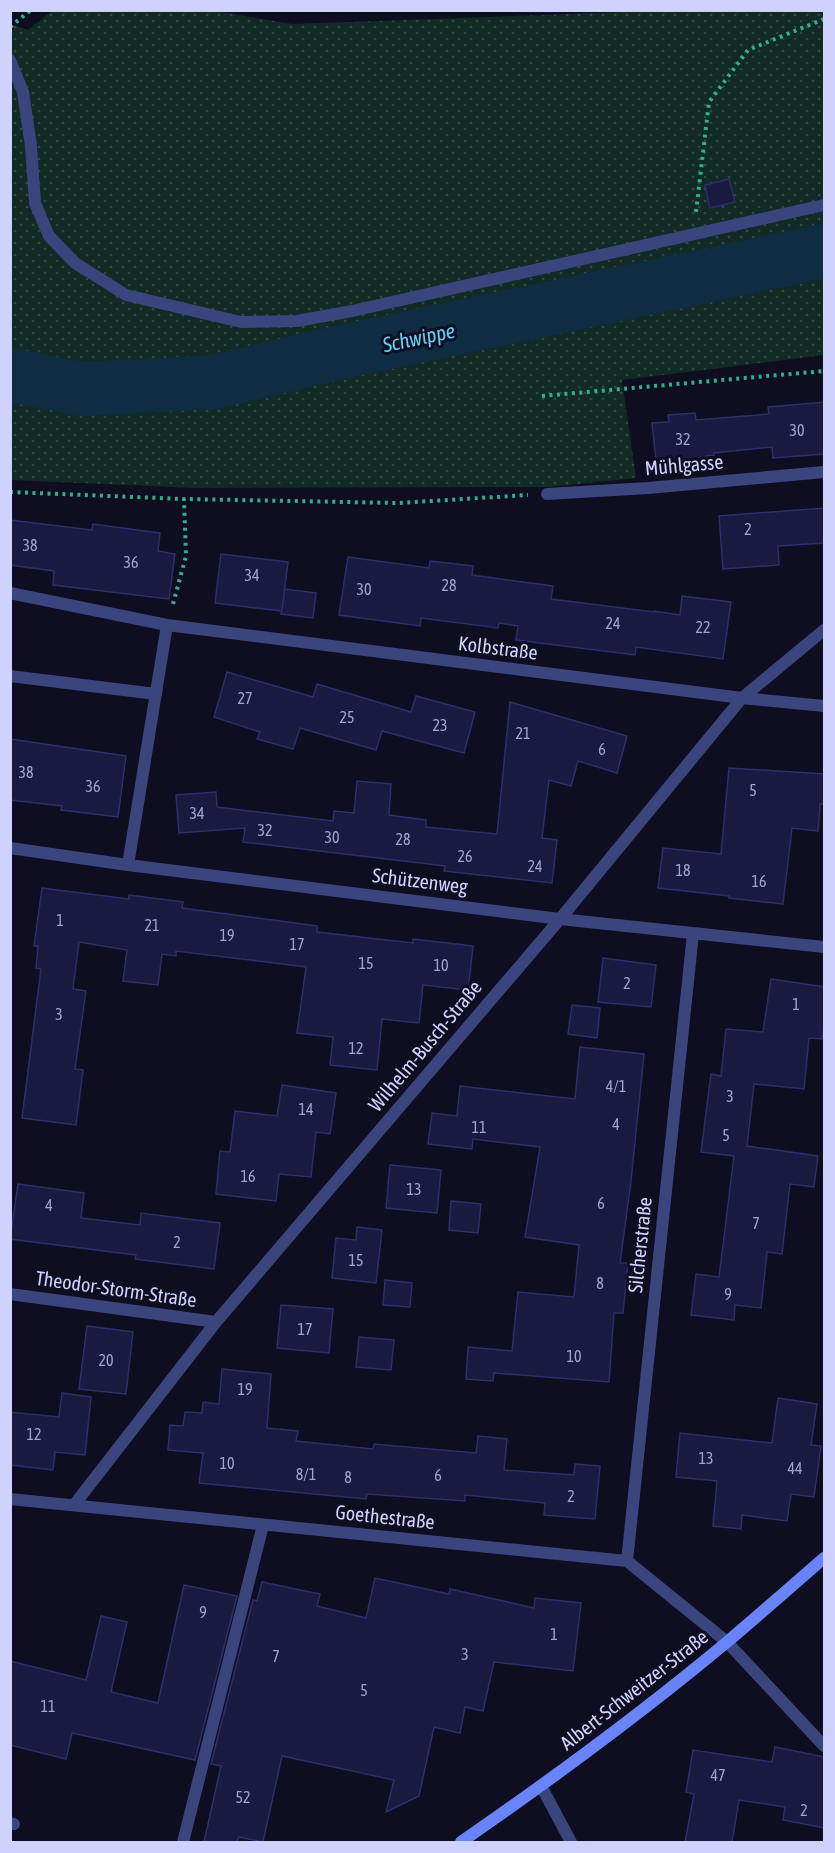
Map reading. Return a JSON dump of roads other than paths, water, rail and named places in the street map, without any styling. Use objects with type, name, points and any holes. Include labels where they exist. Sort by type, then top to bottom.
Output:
[{"type":"street","points":[[10,60],[23,92],[31,146],[35,203],[49,236],[75,263],[126,295],[241,322],[297,321],[352,311],[825,205]]},
{"type":"street","name":"Mühlgasse","points":[[547,494],[648,488],[825,472]]},
{"type":"street","name":"Kolbstraße","points":[[10,592],[167,625],[742,698],[825,706]]},
{"type":"street","points":[[128,865],[167,625]]},
{"type":"street","name":"Wilhelm-Busch-Straße","points":[[74,1505],[216,1322],[560,918],[742,698],[825,630]]},
{"type":"street","points":[[10,676],[156,694]]},
{"type":"street","name":"Schützenweg","points":[[10,848],[128,865],[560,918],[825,947]]},
{"type":"street","name":"Silcherstraße","points":[[627,1561],[693,934]]},
{"type":"street","name":"Theodor-Storm-Straße","points":[[10,1294],[216,1322]]},
{"type":"street","name":"Goethestraße","points":[[10,1499],[627,1561]]},
{"type":"street","points":[[183,1842],[263,1525]]},
{"type":"street","name":"Albert-Schweitzer-Straße","points":[[461,1842],[633,1717],[727,1642],[825,1558]]},
{"type":"street","points":[[627,1561],[727,1642],[825,1746]]},
{"type":"street","points":[[541,1786],[571,1842]]},
{"type":"waterway","name":"Schwippe","points":[[10,375],[82,389],[215,382],[341,352],[824,251]]}]
